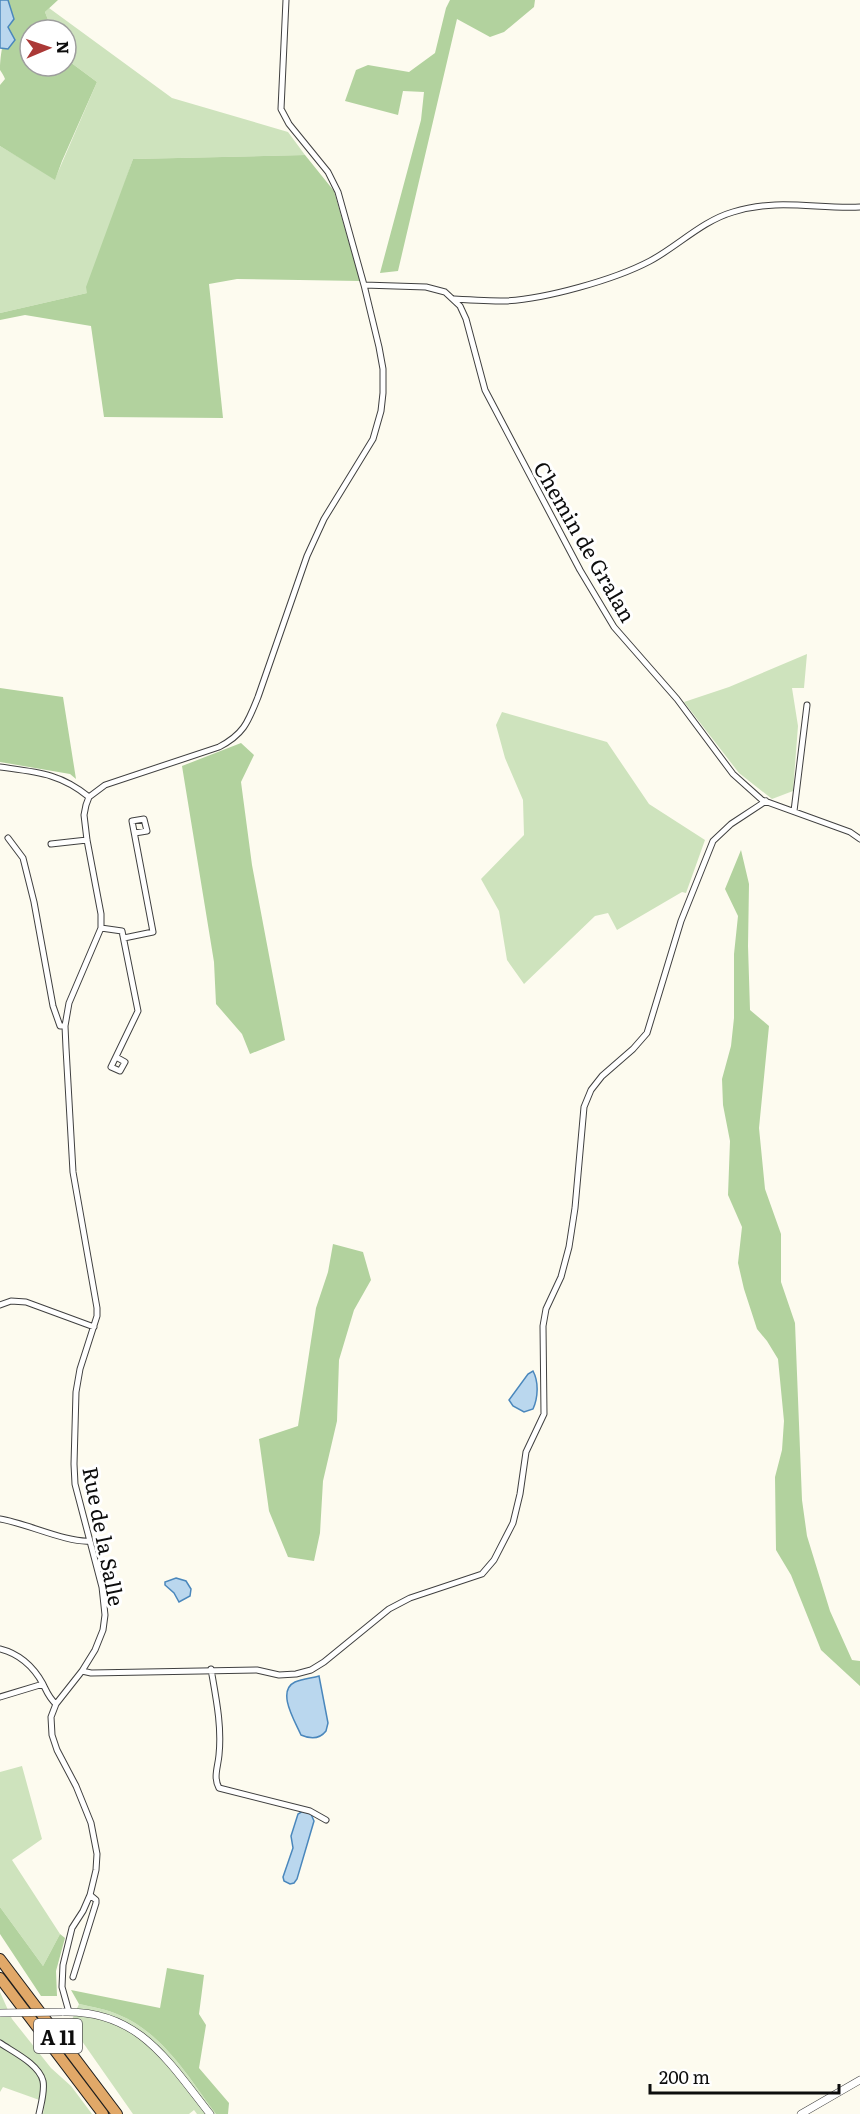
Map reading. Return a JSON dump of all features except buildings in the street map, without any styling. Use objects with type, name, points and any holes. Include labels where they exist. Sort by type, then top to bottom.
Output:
[{"type":"highway","name":"A 11","points":[[0,1959],[117,2114]]},
{"type":"highway","name":"A 11","points":[[0,1978],[103,2114]]},
{"type":"street","points":[[0,767],[56,777],[75,786],[89,797],[105,785],[219,747],[242,731],[249,720],[315,537],[373,439],[378,426],[383,369],[364,285],[338,192],[328,172],[289,124],[282,109],[286,0]]},
{"type":"street","points":[[364,285],[426,287],[445,292],[454,299],[506,301],[596,282],[634,269],[729,212],[774,203],[813,204],[840,208],[860,207]]},
{"type":"street","name":"Chemin de Gralan","points":[[454,299],[466,319],[485,390],[580,570],[614,627],[677,699],[733,774],[766,801],[850,832],[860,839]]},
{"type":"street","points":[[794,811],[807,705]]},
{"type":"street","name":"Rue de la Salle","points":[[56,1704],[82,1671],[99,1642],[105,1615],[102,1587],[75,1484],[76,1392],[97,1316],[73,1172],[65,1026],[69,1003],[101,928],[101,914],[84,815],[89,797]]},
{"type":"street","points":[[82,1671],[91,1674],[211,1669],[256,1670],[279,1675],[311,1670],[389,1609],[410,1598],[482,1574],[495,1560],[513,1522],[526,1452],[544,1414],[543,1326],[546,1309],[561,1277],[568,1247],[575,1208],[584,1107],[591,1090],[602,1076],[633,1049],[647,1032],[681,921],[713,841],[731,824],[766,801]]},
{"type":"street","points":[[124,938],[153,932],[135,833]]},
{"type":"street","points":[[8,838],[23,858],[34,902],[53,1006],[60,1026],[65,1026]]},
{"type":"street","points":[[51,844],[87,840]]},
{"type":"street","points":[[101,928],[122,931],[138,1011],[116,1057]]},
{"type":"street","points":[[0,1305],[11,1301],[26,1302],[94,1327]]},
{"type":"street","points":[[0,1519],[28,1525],[80,1542],[90,1541]]},
{"type":"street","points":[[0,1648],[25,1661],[43,1684],[49,1698],[56,1704],[51,1717],[52,1734],[57,1750],[85,1805],[94,1838],[96,1870],[90,1895],[72,1928],[63,1965],[62,1986],[66,2012]]},
{"type":"street","points":[[211,1669],[219,1714],[219,1754],[215,1777],[219,1788],[309,1810],[326,1820]]},
{"type":"street","points":[[0,1697],[43,1684]]},
{"type":"street","points":[[73,1977],[96,1903],[90,1895]]},
{"type":"street","points":[[0,2013],[66,2012],[97,2015],[117,2020],[134,2029],[160,2052],[210,2114]]},
{"type":"street","points":[[0,2043],[40,2073],[43,2081],[39,2114]]},
{"type":"street","points":[[801,2114],[860,2080]]},
{"type":"green space","points":[[8,0],[58,0],[45,12],[47,18],[18,18],[18,78],[78,78],[78,68],[97,82],[55,180],[0,146],[0,85],[5,79],[0,70],[1,57],[5,36],[14,19]]},
{"type":"green space","points":[[450,0],[535,0],[534,7],[504,32],[490,37],[457,19],[398,271],[380,273],[421,120],[424,92],[403,91],[398,115],[345,101],[356,70],[368,65],[409,72],[435,53]]},
{"type":"green space","points":[[49,8],[63,18],[47,18],[45,12]]},
{"type":"green space","points":[[78,29],[172,98],[288,132],[305,155],[133,159],[87,293],[0,313],[0,146],[55,179],[97,82],[78,68]]},
{"type":"green space","points":[[305,155],[334,191],[360,281],[237,279],[209,284],[223,418],[104,417],[91,326],[25,315],[0,320],[0,313],[87,293],[86,287],[133,159]]},
{"type":"green space","points":[[807,654],[804,688],[792,688],[798,726],[793,791],[772,799],[739,773],[684,702],[729,687]]},
{"type":"green space","points":[[0,688],[63,697],[76,779],[70,774],[0,762]]},
{"type":"green space","points":[[502,712],[607,742],[649,804],[705,840],[686,893],[682,892],[617,930],[608,913],[595,916],[524,984],[507,960],[499,911],[481,879],[524,835],[523,800],[505,758],[496,725]]},
{"type":"green space","points":[[241,743],[254,755],[241,782],[252,865],[285,1040],[250,1054],[242,1034],[216,1004],[214,962],[182,766]]},
{"type":"green space","points":[[741,850],[749,884],[750,1010],[769,1026],[759,1128],[765,1189],[781,1234],[781,1282],[795,1323],[802,1500],[807,1536],[830,1611],[852,1660],[860,1661],[860,1686],[821,1650],[791,1575],[776,1550],[775,1477],[782,1450],[784,1421],[778,1359],[757,1329],[738,1263],[742,1227],[728,1195],[730,1141],[723,1105],[722,1079],[731,1046],[734,1018],[734,954],[738,916],[725,889]]},
{"type":"green space","points":[[333,1244],[363,1252],[371,1280],[354,1310],[339,1360],[337,1421],[323,1481],[320,1533],[314,1561],[288,1557],[269,1511],[259,1439],[298,1426],[316,1308],[328,1272]]},
{"type":"green space","points":[[22,1766],[42,1839],[12,1860],[60,1934],[43,1966],[0,1907],[0,1772]]},
{"type":"green space","points":[[0,1907],[43,1966],[60,1934],[65,1938],[56,1971],[57,1996],[41,1996],[0,1934]]},
{"type":"green space","points":[[167,1968],[204,1975],[199,2014],[206,2025],[199,2068],[229,2103],[228,2114],[216,2114],[174,2058],[149,2033],[114,2013],[79,2004],[71,1990],[160,2008]]},
{"type":"green space","points":[[0,1992],[12,2019],[51,2068],[71,2086],[92,2114],[43,2114],[45,2102],[3,2087],[0,2092]]},
{"type":"green space","points":[[79,2004],[114,2013],[149,2033],[174,2058],[216,2114],[197,2114],[194,2110],[189,2114],[133,2114],[70,2024]]},
{"type":"water","points":[[0,0],[8,0],[14,19],[8,27],[15,40],[8,49],[0,48]]},
{"type":"water","points":[[533,1371],[537,1385],[536,1400],[533,1409],[524,1412],[513,1406],[509,1400],[528,1374]]},
{"type":"water","points":[[176,1578],[186,1581],[191,1589],[190,1596],[179,1602],[174,1593],[165,1585],[165,1582]]},
{"type":"water","points":[[319,1676],[328,1723],[323,1734],[311,1738],[301,1735],[291,1714],[287,1692],[295,1682]]},
{"type":"water","points":[[303,1811],[311,1814],[314,1821],[297,1879],[290,1884],[284,1881],[283,1877],[293,1848],[291,1836],[298,1814]]}]
